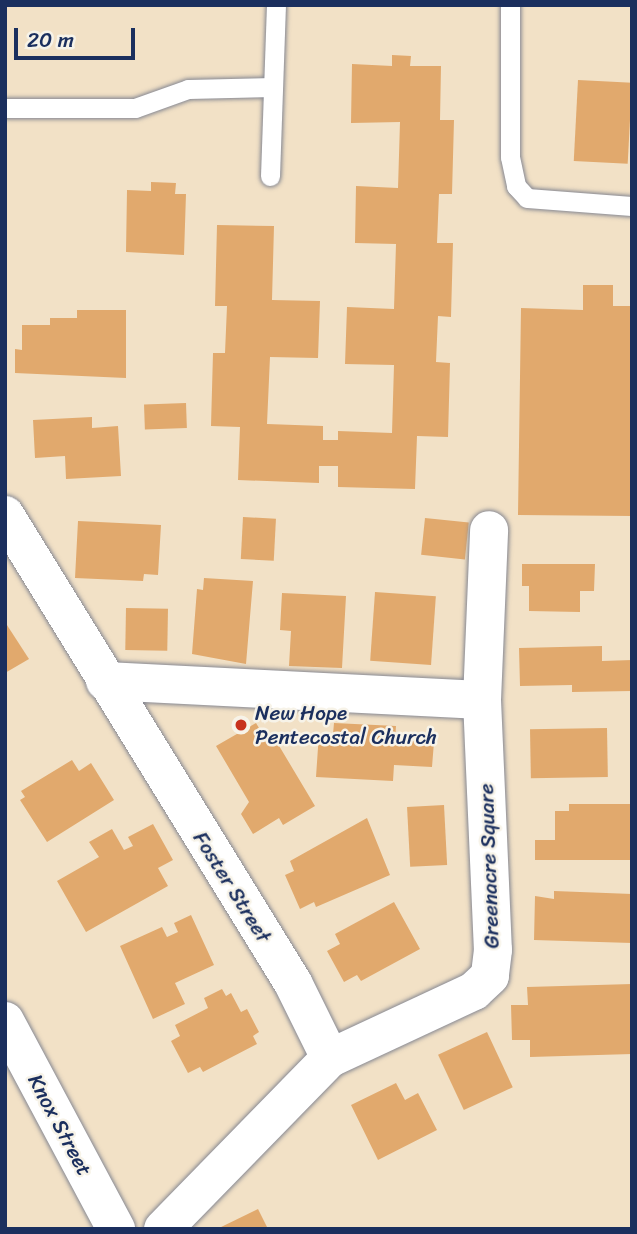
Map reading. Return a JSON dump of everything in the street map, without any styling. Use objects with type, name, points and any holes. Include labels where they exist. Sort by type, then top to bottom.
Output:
[{"type":"street","name":"Foster Street","points":[[5,515],[293,983],[330,1058]]},
{"type":"street","name":"Greenacre Square","points":[[330,1058],[474,992],[490,976],[494,950],[482,700],[489,530]]},
{"type":"street","points":[[105,681],[482,700]]},
{"type":"street","name":"Knox Street","points":[[5,1021],[116,1229]]},
{"type":"street","points":[[163,1229],[330,1058]]},
{"type":"lane","points":[[270,176],[276,5]]},
{"type":"lane","points":[[510,5],[510,157],[516,186],[527,198],[632,206]]},
{"type":"lane","points":[[5,108],[135,107],[188,89],[273,87]]},
{"type":"building","points":[[392,55],[411,56],[410,66],[441,66],[440,120],[454,120],[452,194],[439,194],[437,243],[453,243],[451,317],[438,316],[436,362],[450,363],[448,437],[417,436],[415,489],[338,487],[338,466],[319,466],[319,483],[238,480],[240,427],[211,426],[213,353],[225,353],[227,306],[215,306],[217,225],[274,226],[272,300],[320,301],[318,358],[270,357],[267,424],[323,426],[323,440],[338,440],[338,431],[392,433],[394,365],[345,364],[347,307],[394,309],[396,244],[355,243],[356,186],[398,188],[400,122],[351,123],[352,64],[392,66]]},
{"type":"building","points":[[578,80],[632,83],[628,164],[574,161]]},
{"type":"building","points":[[151,182],[176,183],[175,194],[186,194],[184,255],[126,252],[127,190],[151,191]]},
{"type":"building","points":[[583,285],[613,285],[613,306],[632,306],[632,516],[518,515],[521,308],[583,310]]},
{"type":"building","points":[[77,310],[126,310],[126,378],[15,373],[15,349],[22,350],[22,325],[50,325],[50,318],[77,318]]},
{"type":"building","points":[[186,403],[187,428],[145,429],[144,404]]},
{"type":"building","points":[[92,417],[92,428],[118,426],[121,476],[66,479],[65,456],[35,458],[33,420]]},
{"type":"building","points":[[243,517],[276,519],[274,561],[241,559]]},
{"type":"building","points":[[425,518],[469,523],[465,559],[421,555]]},
{"type":"building","points":[[78,521],[161,525],[158,575],[144,574],[143,581],[75,578]]},
{"type":"building","points":[[522,564],[595,564],[594,591],[580,591],[580,612],[529,611],[529,586],[522,586]]},
{"type":"building","points":[[204,578],[253,581],[246,664],[192,654],[197,589],[203,590]]},
{"type":"building","points":[[375,592],[436,596],[431,665],[370,661]]},
{"type":"building","points":[[282,593],[346,596],[342,668],[289,666],[291,631],[280,630]]},
{"type":"building","points":[[126,608],[168,609],[167,651],[125,650]]},
{"type":"building","points":[[5,622],[29,659],[5,673]]},
{"type":"building","points":[[602,646],[602,661],[632,660],[632,691],[572,692],[572,685],[520,686],[519,648]]},
{"type":"building","points":[[256,723],[265,738],[272,734],[315,806],[283,825],[279,818],[253,834],[241,814],[249,802],[216,746]]},
{"type":"building","points":[[334,723],[396,726],[395,740],[434,742],[432,767],[394,765],[393,781],[316,777],[319,733],[333,734]]},
{"type":"building","points":[[607,728],[608,777],[531,778],[530,729]]},
{"type":"building","points":[[72,760],[79,771],[91,763],[114,800],[47,842],[20,800],[25,797],[21,791]]},
{"type":"building","points":[[569,804],[632,804],[631,860],[535,860],[535,840],[555,840],[555,811],[569,811]]},
{"type":"building","points":[[444,805],[447,865],[410,867],[407,807]]},
{"type":"building","points":[[367,818],[390,875],[316,907],[314,902],[300,909],[285,875],[294,871],[290,861]]},
{"type":"building","points":[[153,824],[173,860],[158,868],[168,886],[86,932],[57,881],[99,857],[89,842],[112,829],[124,850],[133,846],[128,837]]},
{"type":"building","points":[[554,891],[632,894],[632,943],[534,940],[535,896],[554,899]]},
{"type":"building","points":[[394,902],[420,949],[361,981],[357,975],[344,982],[327,951],[340,944],[335,934]]},
{"type":"building","points":[[191,915],[214,965],[175,983],[185,1004],[153,1019],[120,946],[162,927],[167,937],[178,932],[174,923]]},
{"type":"building","points":[[632,984],[632,1054],[530,1057],[530,1040],[512,1040],[511,1005],[528,1005],[527,987]]},
{"type":"building","points":[[222,989],[226,996],[231,993],[241,1012],[247,1009],[259,1032],[253,1036],[257,1044],[203,1072],[200,1067],[188,1073],[171,1041],[180,1036],[175,1025],[208,1008],[204,998]]},
{"type":"building","points":[[487,1032],[513,1087],[464,1110],[438,1055]]},
{"type":"building","points":[[396,1083],[405,1100],[418,1093],[437,1130],[378,1160],[351,1105]]},
{"type":"building","points":[[258,1209],[268,1229],[217,1229]]},
{"type":"place","name":"New Hope Pentecostal Church","points":[[241,725]]}]
